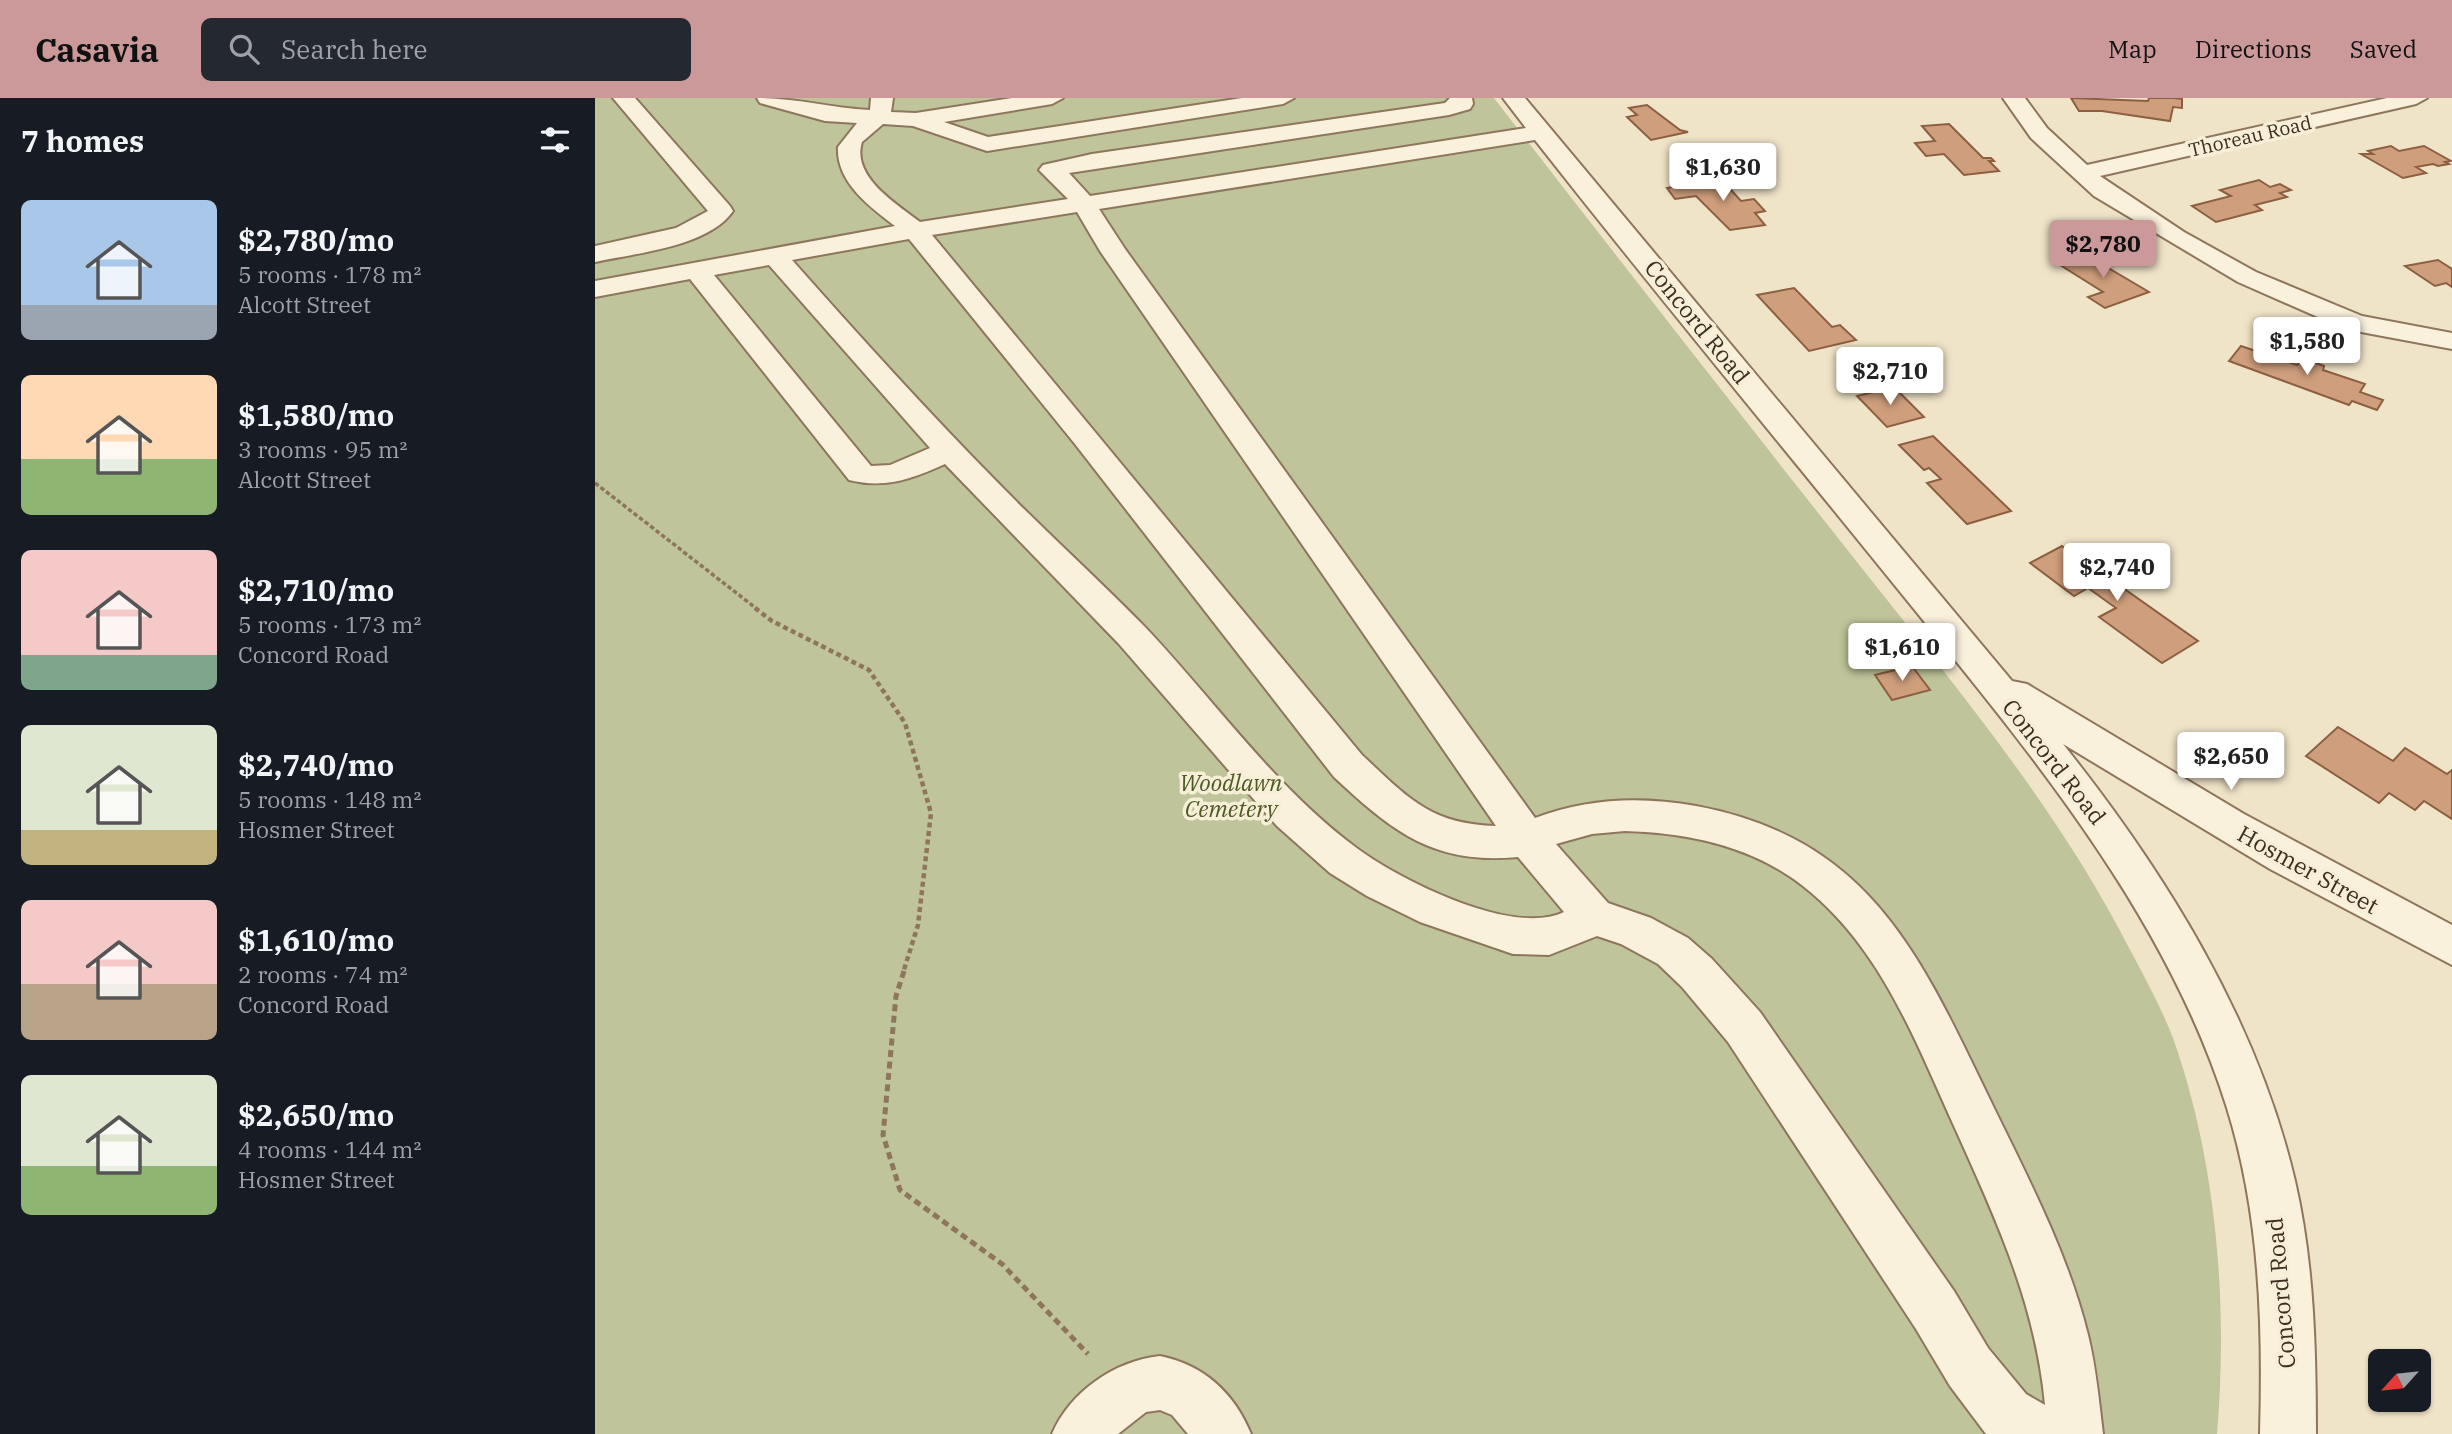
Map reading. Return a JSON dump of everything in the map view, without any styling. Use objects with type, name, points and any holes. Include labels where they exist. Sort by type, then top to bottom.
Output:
[{"type":"street","points":[[595,254],[697,229],[714,222],[720,211],[719,205],[624,98]]},
{"type":"street","points":[[768,98],[825,114],[881,107],[987,144],[1051,170],[1084,204],[1113,251],[1528,840],[1593,916],[1636,931],[1673,951],[1745,1027],[1935,1310],[1969,1367],[2006,1414],[2041,1434]]},
{"type":"street","points":[[916,120],[1052,98]]},
{"type":"street","points":[[987,144],[1283,98]]},
{"type":"street","points":[[1051,170],[1092,161],[1449,109],[1462,104],[1461,98]]},
{"type":"street","name":"Concord Road","points":[[1514,98],[1989,678],[2130,865],[2191,968],[2226,1044],[2253,1117],[2274,1206],[2281,1258],[2288,1362],[2288,1434]]},
{"type":"street","points":[[2014,98],[2039,133],[2102,191],[2175,237],[2247,276],[2355,323],[2452,341]]},
{"type":"street","name":"Thoreau Road","points":[[2083,173],[2416,98]]},
{"type":"street","points":[[881,107],[848,148],[849,159],[870,194],[915,230],[1086,438],[1347,766],[1398,813],[1447,838],[1488,845],[1528,840],[1560,824],[1612,813],[1691,820],[1728,828],[1776,850],[1832,886],[1871,925],[1888,949],[1937,1040],[2015,1205],[2059,1321],[2068,1363],[2074,1434]]},
{"type":"street","points":[[595,289],[915,230],[1541,132]]},
{"type":"street","points":[[776,257],[949,451],[1145,650],[1307,831],[1346,863],[1422,901],[1503,933],[1530,938],[1551,936],[1577,927],[1593,916]]},
{"type":"street","points":[[697,271],[860,473],[889,475],[949,451]]},
{"type":"street","name":"Hosmer Street","points":[[1989,678],[2109,757],[2313,876],[2452,946]]},
{"type":"street","points":[[1080,1434],[1103,1408],[1125,1391],[1146,1384],[1167,1385],[1190,1395],[1223,1434]]},
{"type":"path","points":[[595,483],[772,621],[869,670],[905,723],[931,813],[918,925],[896,996],[883,1135],[900,1191],[1002,1264],[1125,1391]]},
{"type":"green space","name":"Woodlawn Cemetery","points":[[595,98],[1494,98],[2002,748],[2069,844],[2100,894],[2158,1003],[2173,1038],[2200,1134],[2216,1234],[2220,1284],[2217,1434],[595,1434]]},
{"type":"building","points":[[2071,98],[2148,101],[2149,98],[2174,98],[2182,99],[2182,108],[2173,107],[2170,121],[2102,111],[2079,111]]},
{"type":"building","points":[[1647,105],[1680,130],[1688,132],[1651,140],[1627,117],[1637,115],[1629,108]]},
{"type":"building","points":[[1949,124],[1983,158],[1991,158],[1994,161],[1989,161],[1999,171],[1964,175],[1944,154],[1926,156],[1915,143],[1935,141],[1922,126]]},
{"type":"building","points":[[2391,146],[2399,151],[2424,146],[2451,161],[2438,166],[2433,164],[2416,167],[2426,173],[2403,178],[2361,154],[2373,154],[2368,151]]},
{"type":"building","points":[[1721,179],[1741,201],[1754,199],[1765,211],[1755,213],[1765,225],[1730,230],[1696,196],[1675,199],[1667,188]]},
{"type":"building","points":[[2259,180],[2270,187],[2280,184],[2291,190],[2280,193],[2287,197],[2255,205],[2262,210],[2216,222],[2192,206],[2231,196],[2220,190]]},
{"type":"building","points":[[2085,253],[2110,264],[2105,266],[2149,292],[2105,308],[2088,297],[2103,292],[2057,263]]},
{"type":"building","points":[[2438,260],[2452,269],[2452,287],[2446,283],[2435,286],[2405,266]]},
{"type":"building","points":[[1794,288],[1832,327],[1840,325],[1856,340],[1809,351],[1757,295]]},
{"type":"building","points":[[2241,346],[2297,365],[2302,358],[2324,366],[2323,370],[2365,384],[2360,392],[2383,400],[2377,410],[2352,401],[2349,405],[2229,361]]},
{"type":"building","points":[[1894,387],[1924,417],[1887,427],[1857,396]]},
{"type":"building","points":[[1933,436],[2011,511],[1967,524],[1927,483],[1941,479],[1929,468],[1924,470],[1899,445]]},
{"type":"building","points":[[2062,546],[2091,567],[2107,559],[2134,577],[2119,585],[2198,641],[2162,663],[2099,617],[2116,608],[2088,588],[2074,596],[2030,563]]},
{"type":"building","points":[[1912,666],[1930,690],[1892,700],[1875,675]]},
{"type":"building","points":[[2338,727],[2393,761],[2405,748],[2447,774],[2452,770],[2452,819],[2424,801],[2415,810],[2389,793],[2379,803],[2306,756]]}]
